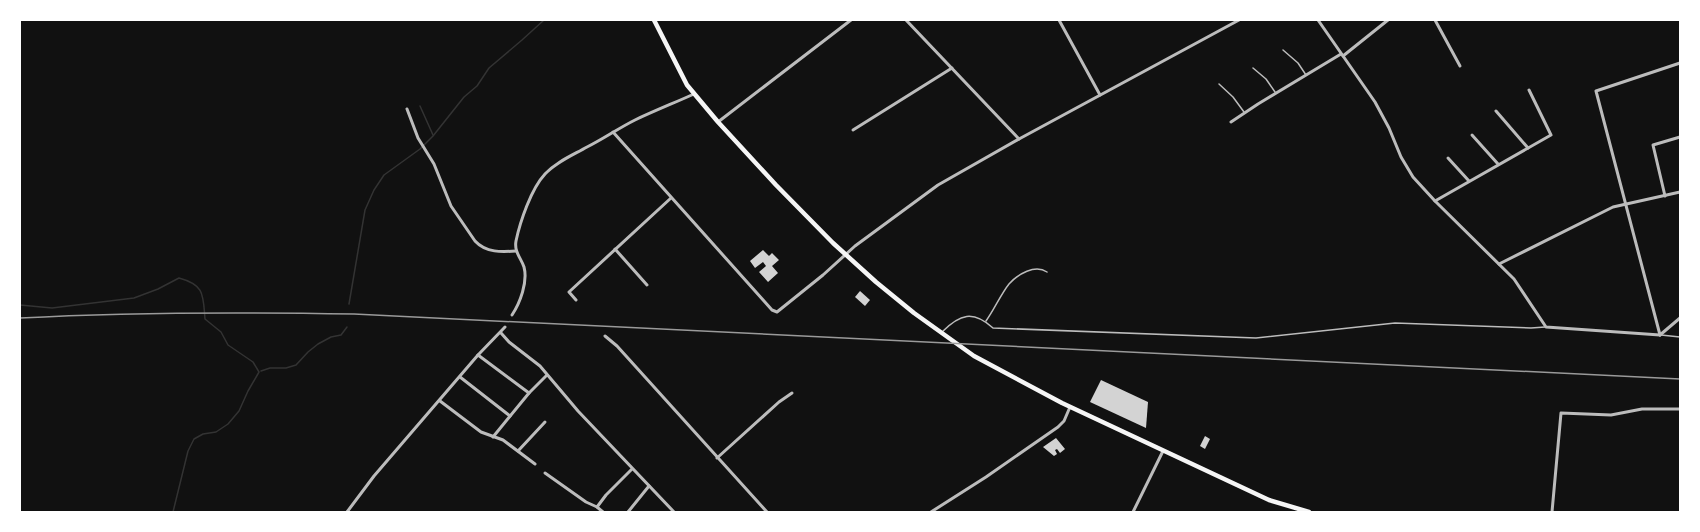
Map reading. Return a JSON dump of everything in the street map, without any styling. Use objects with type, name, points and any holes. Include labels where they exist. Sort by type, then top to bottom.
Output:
[{"type":"main road","points":[[654,20],[693,94],[718,122],[845,254],[876,282],[941,333],[974,356],[1070,407],[1270,500],[1309,513]]},
{"type":"street","points":[[718,122],[851,20]]},
{"type":"street","points":[[906,20],[1019,139]]},
{"type":"street","points":[[1059,20],[1100,95]]},
{"type":"street","points":[[613,132],[774,311],[780,310],[845,254],[938,185],[1239,20]]},
{"type":"street","points":[[1318,20],[1383,117],[1413,177],[1514,279],[1546,327],[1660,335],[1680,318]]},
{"type":"street","points":[[1231,122],[1342,55],[1388,20]]},
{"type":"street","points":[[1435,20],[1460,66]]},
{"type":"street","points":[[1660,335],[1596,91],[1680,63]]},
{"type":"street","points":[[853,130],[952,68]]},
{"type":"street","points":[[1435,201],[1551,135],[1529,90]]},
{"type":"street","points":[[512,315],[522,293],[525,276],[524,267],[516,251],[516,241],[526,209],[545,174],[564,159],[613,132],[693,94]]},
{"type":"street","points":[[407,109],[452,206],[475,241],[479,246],[487,249],[501,252],[516,251]]},
{"type":"street","points":[[1496,111],[1528,148]]},
{"type":"street","points":[[1472,135],[1498,164]]},
{"type":"street","points":[[1665,196],[1653,145],[1680,137]]},
{"type":"street","points":[[1448,158],[1469,181]]},
{"type":"street","points":[[1499,264],[1613,207],[1680,192]]},
{"type":"street","points":[[576,300],[569,292],[671,198]]},
{"type":"street","points":[[615,249],[647,285]]},
{"type":"street","points":[[347,513],[374,476],[505,327]]},
{"type":"street","points":[[501,333],[540,366],[674,513]]},
{"type":"street","points":[[604,336],[617,346],[767,513]]},
{"type":"street","points":[[478,355],[529,393]]},
{"type":"street","points":[[493,437],[547,375]]},
{"type":"street","points":[[459,377],[510,416]]},
{"type":"street","points":[[717,458],[792,393]]},
{"type":"street","points":[[440,401],[481,432],[503,440],[535,464]]},
{"type":"street","points":[[931,513],[1058,427],[1064,421],[1070,407]]},
{"type":"street","points":[[1552,513],[1561,413],[1611,415],[1642,410],[1680,409]]},
{"type":"street","points":[[518,451],[545,422]]},
{"type":"street","points":[[1133,513],[1164,450]]},
{"type":"street","points":[[597,507],[611,489],[633,470]]},
{"type":"street","points":[[545,472],[603,513]]},
{"type":"street","points":[[628,513],[649,486]]},
{"type":"lane","points":[[1283,50],[1298,63],[1306,75]]},
{"type":"lane","points":[[1253,68],[1266,79],[1276,93]]},
{"type":"lane","points":[[1219,84],[1245,113]]},
{"type":"lane","points":[[986,322],[1007,286],[1013,280],[1034,269],[1043,269],[1047,272]]},
{"type":"lane","points":[[941,333],[957,319],[965,316],[975,317],[993,328],[1256,338],[1395,323],[1546,327]]},
{"type":"lane","points":[[1660,335],[1680,337]]},
{"type":"building","points":[[763,250],[769,256],[772,253],[779,260],[772,266],[778,273],[768,282],[759,272],[766,266],[763,262],[755,268],[750,261]]},
{"type":"building","points":[[860,291],[870,300],[865,306],[855,297]]},
{"type":"building","points":[[1101,380],[1148,402],[1146,428],[1090,402]]},
{"type":"building","points":[[1205,436],[1210,439],[1205,449],[1200,446]]},
{"type":"building","points":[[1056,438],[1065,449],[1060,453],[1057,449],[1055,450],[1057,454],[1054,456],[1043,447]]},
{"type":"waterway","points":[[349,304],[365,210],[384,175],[420,149],[464,97],[477,86],[489,68],[544,20]]},
{"type":"waterway","points":[[420,106],[433,135]]},
{"type":"waterway","points":[[20,305],[52,308],[134,298],[179,278],[198,288],[203,297],[205,319],[221,332],[228,345],[253,362],[259,372],[239,411],[228,424],[216,432],[203,434],[194,439],[188,451],[173,512]]},
{"type":"waterway","points":[[261,371],[296,365],[318,344],[341,335],[347,327]]},
{"type":"railway","points":[[20,318],[187,313],[354,314],[1680,379]]}]
